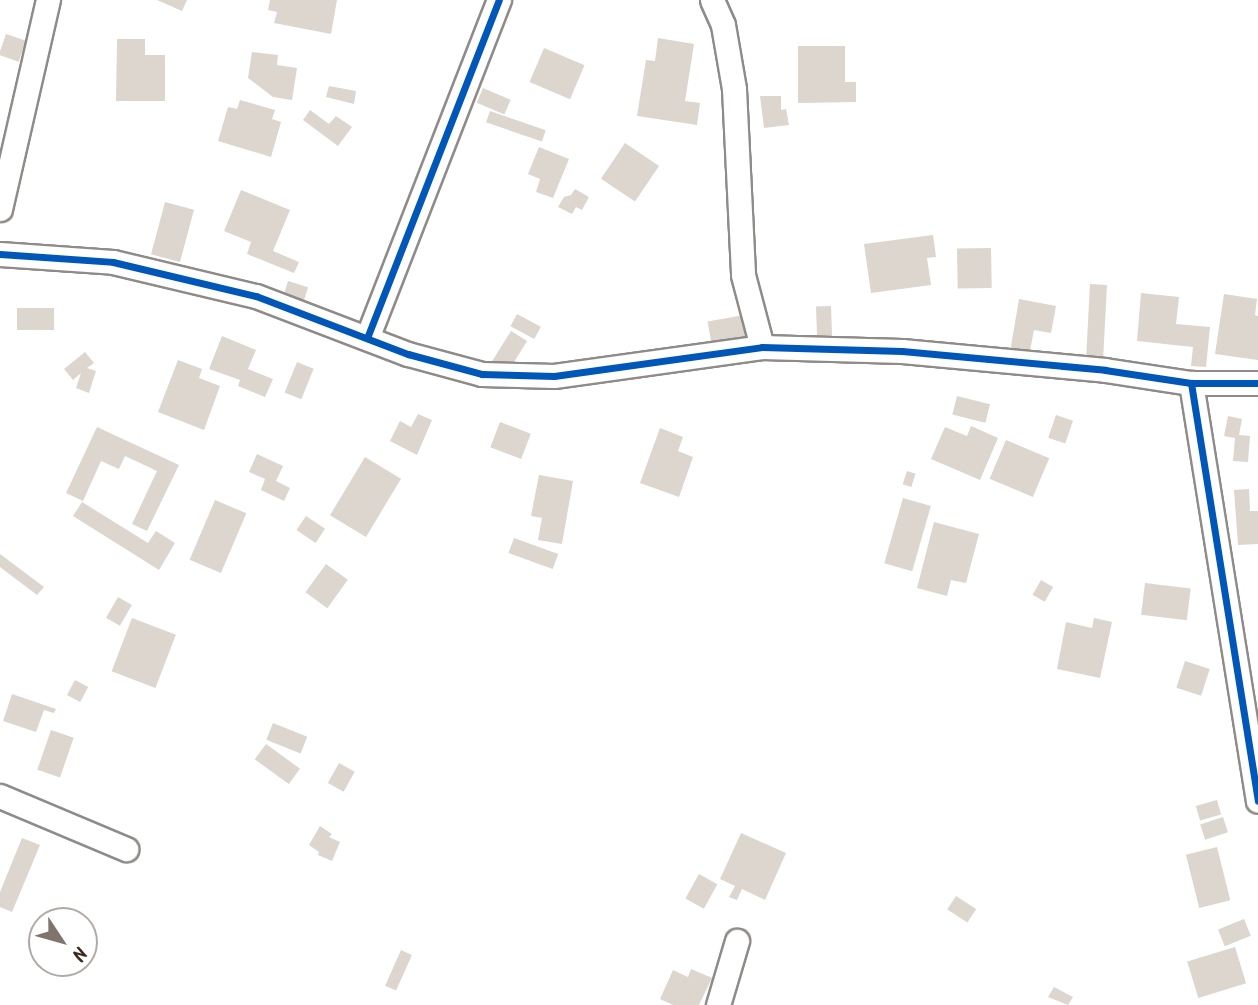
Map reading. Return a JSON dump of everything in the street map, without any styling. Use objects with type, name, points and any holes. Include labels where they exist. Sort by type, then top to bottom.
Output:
[{"type":"street","points":[[0,209],[48,0]]},
{"type":"street","points":[[368,338],[499,0]]},
{"type":"street","points":[[712,0],[723,25],[734,89],[743,275],[762,347]]},
{"type":"street","points":[[0,254],[30,254],[113,262],[256,296],[408,354],[482,374],[566,375],[762,347],[902,351],[1105,370],[1191,383],[1258,383]]},
{"type":"street","points":[[1191,383],[1258,801]]},
{"type":"street","points":[[0,796],[126,849]]},
{"type":"street","points":[[718,1005],[737,941]]},
{"type":"building","points":[[157,0],[187,0],[182,11]]},
{"type":"building","points":[[270,0],[337,0],[331,34],[274,23],[277,12],[268,10]]},
{"type":"building","points":[[6,34],[26,41],[19,62],[0,55]]},
{"type":"building","points":[[658,38],[694,44],[685,101],[700,103],[697,125],[637,116],[646,60],[655,61]]},
{"type":"building","points":[[117,39],[145,39],[145,55],[165,55],[165,101],[116,101]]},
{"type":"building","points":[[798,46],[845,46],[845,82],[856,82],[856,102],[798,103]]},
{"type":"building","points":[[544,48],[585,65],[570,99],[530,82]]},
{"type":"building","points":[[252,52],[278,55],[277,65],[297,68],[292,100],[273,97],[248,78]]},
{"type":"building","points":[[329,86],[356,91],[354,104],[326,97]]},
{"type":"building","points":[[483,88],[511,100],[504,114],[477,103]]},
{"type":"building","points":[[760,96],[781,96],[781,110],[786,109],[789,125],[764,128]]},
{"type":"building","points":[[240,100],[275,110],[272,119],[281,122],[271,157],[218,141],[228,107],[237,109]]},
{"type":"building","points":[[310,110],[329,124],[336,116],[352,127],[338,146],[303,120]]},
{"type":"building","points":[[490,111],[546,130],[542,142],[486,122]]},
{"type":"building","points":[[625,143],[659,166],[635,202],[601,179]]},
{"type":"building","points":[[539,147],[569,159],[553,198],[536,192],[540,179],[528,174]]},
{"type":"building","points":[[575,189],[589,197],[582,210],[576,207],[572,214],[558,207],[564,197],[571,195]]},
{"type":"building","points":[[241,190],[290,210],[273,251],[299,262],[294,273],[247,254],[251,242],[224,231]]},
{"type":"building","points":[[165,202],[194,210],[180,262],[151,254]]},
{"type":"building","points":[[933,235],[936,257],[927,258],[931,285],[871,293],[864,244]]},
{"type":"building","points":[[991,248],[992,288],[958,289],[957,249]]},
{"type":"building","points":[[288,281],[308,287],[303,305],[282,299]]},
{"type":"building","points":[[1090,284],[1107,285],[1103,366],[1086,365]]},
{"type":"building","points":[[1141,293],[1179,297],[1176,324],[1210,327],[1206,367],[1191,366],[1193,347],[1137,341]]},
{"type":"building","points":[[1224,294],[1257,299],[1255,315],[1258,316],[1258,360],[1215,354]]},
{"type":"building","points":[[1019,299],[1056,306],[1051,333],[1034,330],[1029,356],[1010,352]]},
{"type":"building","points":[[831,306],[832,336],[817,337],[816,307]]},
{"type":"building","points":[[17,308],[54,308],[54,330],[17,330]]},
{"type":"building","points":[[517,314],[541,327],[534,339],[510,326]]},
{"type":"building","points":[[744,315],[750,350],[714,357],[708,321]]},
{"type":"building","points":[[511,331],[527,341],[505,377],[489,367]]},
{"type":"building","points":[[222,336],[256,350],[248,369],[273,379],[265,397],[238,386],[240,380],[209,369]]},
{"type":"building","points":[[85,352],[94,363],[87,368],[96,371],[89,393],[76,388],[81,373],[73,380],[64,369]]},
{"type":"building","points":[[178,360],[202,369],[199,378],[220,386],[204,430],[158,412]]},
{"type":"building","points":[[297,362],[314,369],[301,399],[285,393]]},
{"type":"building","points":[[957,396],[990,404],[985,423],[952,414]]},
{"type":"building","points":[[418,414],[432,420],[417,455],[390,441],[400,421],[411,427]]},
{"type":"building","points":[[1056,415],[1073,421],[1065,444],[1048,438]]},
{"type":"building","points":[[1228,416],[1242,419],[1239,435],[1250,436],[1248,462],[1233,461],[1235,438],[1224,436]]},
{"type":"building","points":[[500,422],[531,434],[521,459],[490,447]]},
{"type":"building","points":[[971,426],[998,438],[980,480],[931,459],[945,427],[967,436]]},
{"type":"building","points":[[97,427],[179,465],[147,531],[132,524],[157,471],[125,456],[119,469],[101,461],[83,501],[66,493]]},
{"type":"building","points":[[660,428],[683,437],[678,451],[693,457],[679,497],[640,483]]},
{"type":"building","points":[[1006,440],[1049,458],[1033,497],[990,479]]},
{"type":"building","points":[[257,454],[283,466],[276,481],[290,488],[284,501],[261,490],[265,479],[249,472]]},
{"type":"building","points":[[365,457],[401,479],[366,537],[330,515]]},
{"type":"building","points":[[907,471],[916,474],[911,487],[903,484]]},
{"type":"building","points":[[539,475],[573,481],[562,544],[538,540],[542,518],[531,516]]},
{"type":"building","points":[[1249,489],[1250,511],[1258,511],[1258,544],[1238,545],[1234,490]]},
{"type":"building","points":[[903,498],[931,506],[912,571],[884,563]]},
{"type":"building","points":[[215,500],[246,513],[221,573],[190,560]]},
{"type":"building","points":[[82,502],[148,543],[156,531],[175,543],[159,570],[73,516]]},
{"type":"building","points":[[306,516],[325,529],[316,543],[296,530]]},
{"type":"building","points":[[934,522],[979,534],[966,583],[951,580],[947,596],[917,588]]},
{"type":"building","points":[[514,538],[558,554],[553,569],[509,553]]},
{"type":"building","points":[[0,554],[44,587],[37,595],[0,567]]},
{"type":"building","points":[[326,564],[348,580],[327,608],[305,592]]},
{"type":"building","points":[[1041,580],[1053,587],[1045,602],[1032,595]]},
{"type":"building","points":[[1145,583],[1191,589],[1187,620],[1141,615]]},
{"type":"building","points":[[118,597],[132,605],[120,626],[106,618]]},
{"type":"building","points":[[132,618],[176,635],[155,688],[112,671]]},
{"type":"building","points":[[1094,618],[1112,622],[1100,678],[1057,669],[1066,622],[1092,628]]},
{"type":"building","points":[[1185,661],[1210,669],[1201,696],[1176,688]]},
{"type":"building","points":[[75,680],[88,687],[80,702],[67,695]]},
{"type":"building","points":[[12,694],[56,709],[54,713],[44,710],[36,732],[3,721]]},
{"type":"building","points":[[273,723],[307,737],[301,754],[266,740]]},
{"type":"building","points":[[51,730],[74,738],[60,778],[37,770]]},
{"type":"building","points":[[266,744],[300,769],[289,784],[255,759]]},
{"type":"building","points":[[339,763],[355,772],[344,792],[328,783]]},
{"type":"building","points":[[1217,800],[1221,814],[1200,820],[1196,806]]},
{"type":"building","points":[[1223,817],[1228,832],[1205,840],[1200,824]]},
{"type":"building","points":[[320,826],[332,834],[329,837],[340,842],[332,861],[318,855],[319,852],[309,845]]},
{"type":"building","points":[[741,833],[786,853],[765,900],[742,889],[737,900],[729,897],[735,886],[720,879]]},
{"type":"building","points":[[22,838],[40,845],[12,912],[0,907],[0,892]]},
{"type":"building","points":[[1217,847],[1230,900],[1199,908],[1186,855]]},
{"type":"building","points":[[699,874],[717,884],[704,909],[685,898]]},
{"type":"building","points":[[956,896],[976,909],[967,922],[947,909]]},
{"type":"building","points":[[1244,919],[1251,936],[1225,946],[1218,929]]},
{"type":"building","points":[[1235,947],[1246,983],[1198,998],[1187,962]]},
{"type":"building","points":[[401,950],[412,955],[396,991],[385,986]]},
{"type":"building","points":[[691,969],[712,978],[699,1005],[673,1005],[660,999],[673,970],[688,977]]},
{"type":"building","points":[[1054,987],[1073,997],[1068,1005],[1048,997]]},
{"type":"cycle path","points":[[367,338],[499,0]]},
{"type":"cycle path","points":[[0,254],[113,262],[256,296],[408,354],[482,374],[554,376],[762,347],[902,351],[1105,370],[1191,383],[1258,383]]},
{"type":"cycle path","points":[[1191,383],[1258,801]]}]
